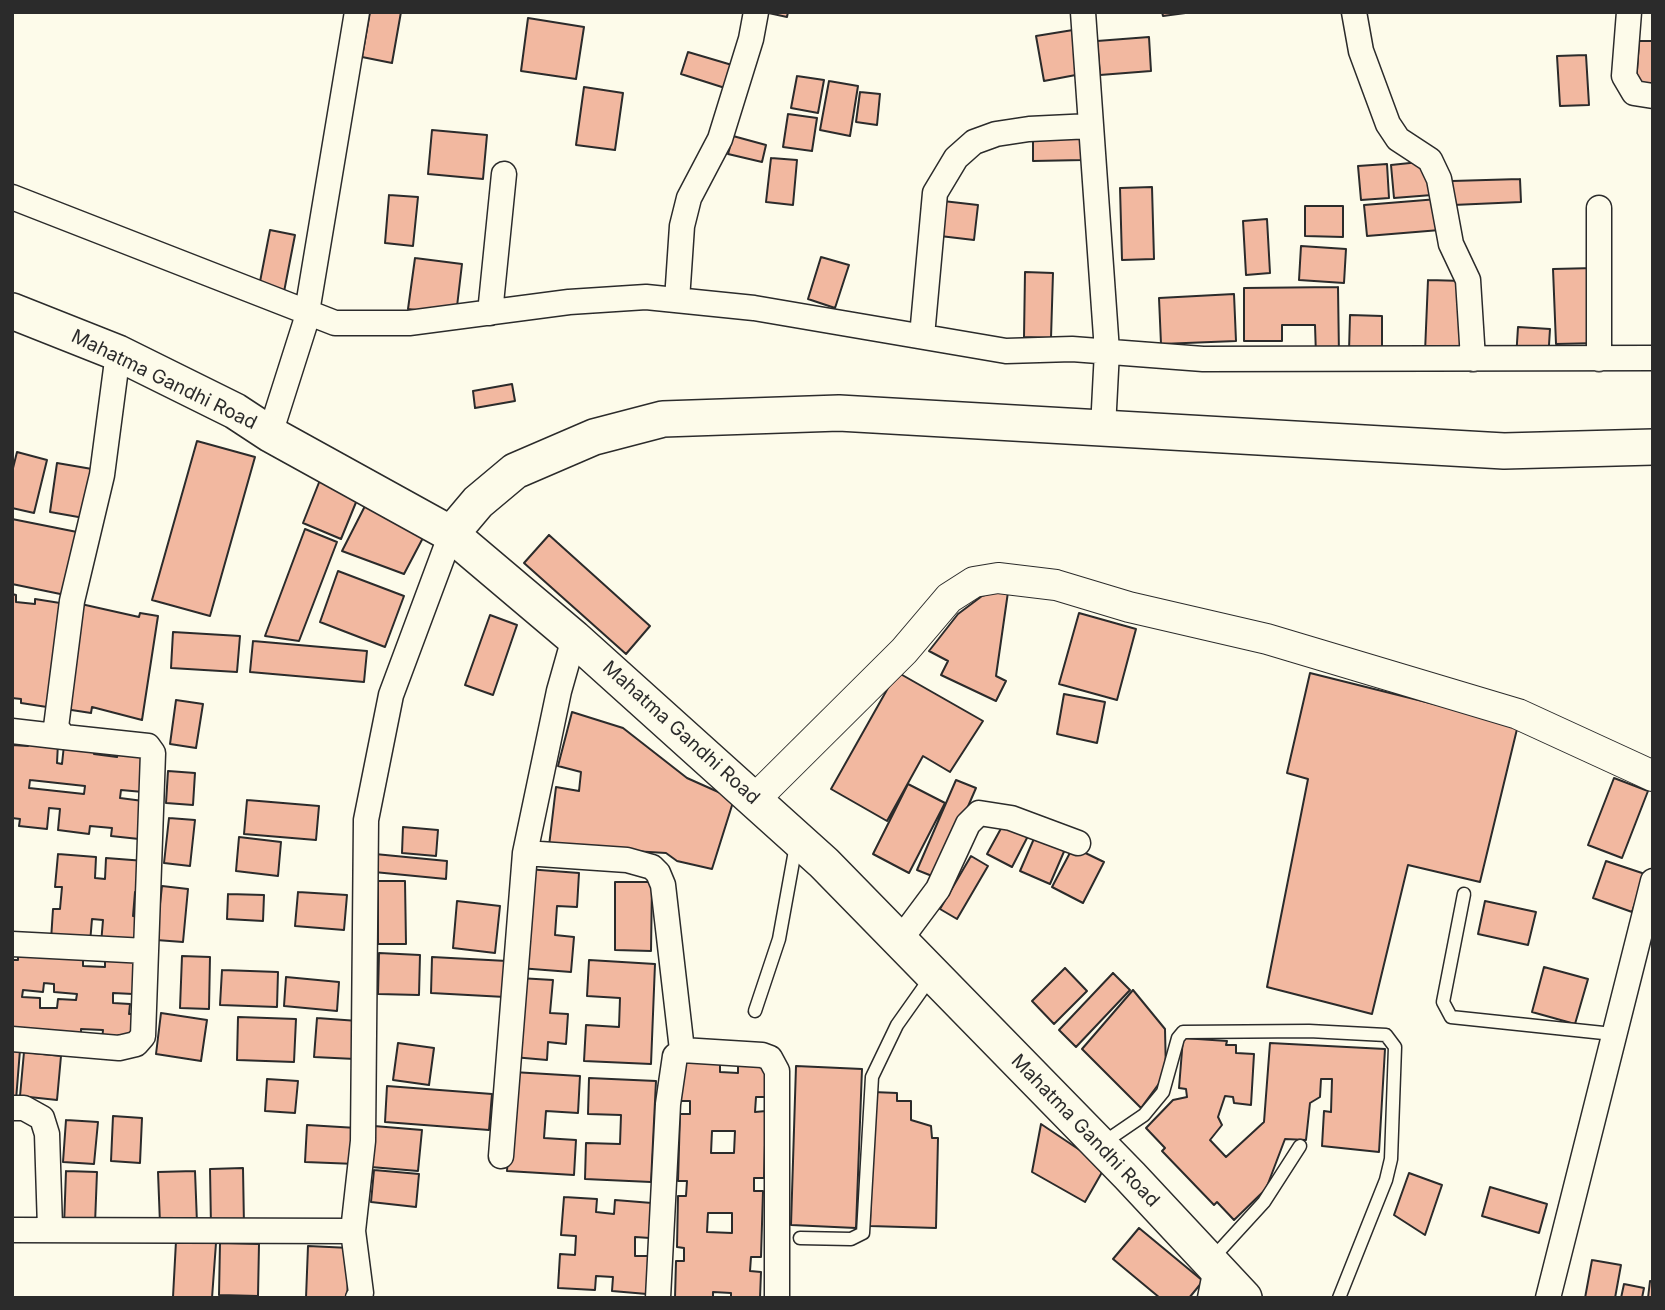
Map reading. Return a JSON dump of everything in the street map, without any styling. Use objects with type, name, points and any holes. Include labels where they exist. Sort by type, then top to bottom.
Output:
[{"type":"main road","name":"Mahatma Gandhi Road","points":[[12,312],[118,353],[235,411],[270,434],[451,534],[574,638],[797,838],[1100,1145],[1212,1276],[1244,1298]]},
{"type":"main road","points":[[451,534],[478,502],[515,471],[594,437],[663,419],[839,413],[1104,419],[1504,451],[1653,447]]},
{"type":"street","points":[[270,434],[306,319],[357,12]]},
{"type":"street","points":[[677,300],[682,226],[689,198],[720,139],[751,39],[756,12]]},
{"type":"street","points":[[1083,12],[1107,357],[1104,419]]},
{"type":"street","points":[[1354,12],[1361,51],[1388,124],[1398,139],[1430,160],[1439,179],[1451,244],[1468,279],[1473,359]]},
{"type":"street","points":[[1629,12],[1625,76],[1634,93],[1653,96]]},
{"type":"street","points":[[922,336],[935,193],[956,158],[974,142],[996,134],[1029,129],[1091,126]]},
{"type":"street","points":[[490,313],[504,174]]},
{"type":"street","points":[[12,197],[306,319],[334,323],[409,323],[621,297],[754,308],[1006,351],[1107,357],[1653,358]]},
{"type":"street","points":[[1599,208],[1599,359]]},
{"type":"street","points":[[64,737],[56,727],[56,712],[72,601],[102,475],[118,353]]},
{"type":"street","points":[[358,1298],[361,1293],[353,1231],[363,1141],[366,820],[391,695],[451,534]]},
{"type":"street","points":[[755,799],[904,651],[949,598],[974,582],[998,578],[1056,585],[1129,607],[1267,639],[1518,713],[1653,776]]},
{"type":"street","points":[[501,1156],[525,853],[559,691],[574,638]]},
{"type":"street","points":[[12,731],[148,747],[153,753],[143,1035],[136,1044],[119,1048],[12,1039]]},
{"type":"street","points":[[900,940],[938,890],[968,824],[979,813],[1011,818],[1078,843]]},
{"type":"street","points":[[525,853],[627,860],[652,867],[658,873],[663,885],[682,1050]]},
{"type":"street","points":[[1548,1298],[1572,1213],[1613,1034],[1653,881]]},
{"type":"street","points":[[12,944],[146,951]]},
{"type":"street","points":[[658,1298],[668,1104],[675,1056],[682,1050],[762,1055],[770,1058],[777,1071],[777,1298]]},
{"type":"street","points":[[12,1108],[24,1108],[41,1118],[47,1134],[50,1228]]},
{"type":"street","points":[[12,1230],[50,1228],[353,1231]]},
{"type":"lane","points":[[755,1011],[779,939],[797,838]]},
{"type":"lane","points":[[1464,894],[1443,1002],[1451,1017],[1613,1034]]},
{"type":"lane","points":[[800,1238],[851,1239],[863,1233],[872,1077],[897,1025],[933,974]]},
{"type":"lane","points":[[1100,1145],[1144,1115],[1163,1092],[1178,1038],[1183,1032],[1296,1031],[1386,1035],[1395,1048],[1391,1159],[1386,1180],[1339,1298]]},
{"type":"lane","points":[[1212,1276],[1300,1146]]},
{"type":"building","points":[[370,12],[401,12],[392,63],[362,57]]},
{"type":"building","points":[[764,12],[788,12],[787,17]]},
{"type":"building","points":[[1162,12],[1193,12],[1163,16]]},
{"type":"building","points":[[528,18],[584,27],[576,79],[521,71]]},
{"type":"building","points":[[1073,30],[1081,74],[1044,81],[1036,36]]},
{"type":"building","points":[[1149,37],[1151,71],[1100,75],[1097,41]]},
{"type":"building","points":[[1639,41],[1653,41],[1653,87],[1636,86]]},
{"type":"building","points":[[688,52],[732,65],[725,88],[681,74]]},
{"type":"building","points":[[1586,55],[1589,105],[1560,106],[1557,56]]},
{"type":"building","points":[[797,76],[824,80],[818,113],[791,108]]},
{"type":"building","points":[[829,81],[858,86],[850,136],[820,130]]},
{"type":"building","points":[[584,87],[623,93],[615,150],[576,145]]},
{"type":"building","points":[[860,92],[880,94],[877,125],[856,122]]},
{"type":"building","points":[[788,114],[817,118],[812,151],[783,147]]},
{"type":"building","points":[[1084,128],[1084,160],[1033,161],[1033,130]]},
{"type":"building","points":[[432,130],[487,135],[483,179],[428,174]]},
{"type":"building","points":[[733,136],[766,145],[762,162],[728,154]]},
{"type":"building","points":[[771,158],[797,160],[793,205],[766,202]]},
{"type":"building","points":[[1429,161],[1432,195],[1394,198],[1391,165]]},
{"type":"building","points":[[1387,164],[1389,198],[1361,200],[1358,166]]},
{"type":"building","points":[[1520,179],[1521,202],[1453,205],[1452,181]]},
{"type":"building","points":[[1152,187],[1154,259],[1122,260],[1120,188]]},
{"type":"building","points":[[389,195],[418,197],[413,246],[385,243]]},
{"type":"building","points":[[1438,199],[1440,230],[1367,236],[1364,205]]},
{"type":"building","points":[[943,201],[978,205],[974,240],[940,236]]},
{"type":"building","points":[[1305,206],[1343,206],[1343,237],[1305,236]]},
{"type":"building","points":[[1267,219],[1270,273],[1246,275],[1243,221]]},
{"type":"building","points":[[270,230],[295,235],[283,297],[258,292]]},
{"type":"building","points":[[1301,246],[1346,249],[1344,283],[1299,280]]},
{"type":"building","points":[[821,257],[849,265],[835,308],[808,299]]},
{"type":"building","points":[[415,258],[462,264],[456,315],[408,309]]},
{"type":"building","points":[[1595,268],[1598,343],[1556,344],[1553,269]]},
{"type":"building","points":[[1025,272],[1053,273],[1051,338],[1024,337]]},
{"type":"building","points":[[1428,280],[1464,281],[1461,353],[1425,352]]},
{"type":"building","points":[[1338,287],[1339,356],[1316,356],[1315,325],[1282,325],[1282,341],[1244,341],[1244,288]]},
{"type":"building","points":[[1234,294],[1236,341],[1161,344],[1159,298]]},
{"type":"building","points":[[1350,315],[1382,316],[1382,352],[1349,351]]},
{"type":"building","points":[[1518,327],[1550,329],[1548,361],[1516,359]]},
{"type":"building","points":[[512,384],[515,401],[475,408],[473,391]]},
{"type":"building","points":[[197,441],[255,457],[210,616],[152,600]]},
{"type":"building","points":[[17,452],[47,460],[34,513],[12,508],[12,472]]},
{"type":"building","points":[[57,463],[92,469],[84,518],[50,512]]},
{"type":"building","points":[[320,480],[359,495],[341,539],[303,523]]},
{"type":"building","points":[[366,504],[425,534],[404,574],[342,551]]},
{"type":"building","points":[[12,519],[82,533],[70,596],[12,584]]},
{"type":"building","points":[[305,529],[337,542],[299,641],[265,636]]},
{"type":"building","points":[[549,535],[650,626],[626,654],[524,563]]},
{"type":"building","points":[[338,571],[404,596],[385,647],[320,622]]},
{"type":"building","points":[[1002,589],[1008,592],[996,676],[1006,681],[996,701],[941,675],[948,661],[929,651],[958,614],[982,596]]},
{"type":"building","points":[[12,594],[16,595],[16,602],[35,604],[35,599],[60,603],[47,707],[21,703],[21,699],[12,698]]},
{"type":"building","points":[[81,604],[139,617],[140,613],[158,616],[142,720],[92,707],[91,713],[65,709]]},
{"type":"building","points":[[1079,613],[1136,629],[1117,700],[1059,684]]},
{"type":"building","points":[[490,615],[517,625],[493,695],[465,685]]},
{"type":"building","points":[[173,632],[240,636],[237,672],[171,668]]},
{"type":"building","points":[[253,641],[367,651],[364,682],[250,672]]},
{"type":"building","points":[[897,672],[983,721],[950,772],[923,756],[887,821],[831,789]]},
{"type":"building","points":[[1310,673],[1518,725],[1480,882],[1408,865],[1372,1014],[1267,987],[1308,779],[1287,773]]},
{"type":"building","points":[[1064,694],[1105,702],[1097,743],[1057,734]]},
{"type":"building","points":[[176,700],[203,704],[196,748],[170,744]]},
{"type":"building","points":[[572,712],[623,728],[687,778],[734,799],[712,869],[677,861],[666,853],[549,846],[556,787],[579,791],[581,772],[558,766]]},
{"type":"building","points":[[28,740],[58,743],[57,763],[62,764],[64,745],[94,749],[94,754],[117,757],[118,751],[147,755],[143,792],[121,790],[120,798],[143,801],[139,839],[111,836],[112,828],[90,826],[89,834],[58,830],[60,809],[49,808],[47,829],[19,826],[20,819],[12,818],[12,745],[28,746]],"holes":[[[30,780],[85,786],[84,794],[29,788]]]},
{"type":"building","points":[[168,771],[195,773],[193,805],[166,803]]},
{"type":"building","points":[[1614,778],[1648,791],[1622,858],[1588,845]]},
{"type":"building","points":[[956,780],[976,788],[937,878],[917,870]]},
{"type":"building","points":[[908,784],[945,803],[909,873],[873,854]]},
{"type":"building","points":[[247,800],[319,806],[316,840],[244,834]]},
{"type":"building","points":[[169,818],[195,820],[190,866],[164,863]]},
{"type":"building","points":[[1004,823],[1028,836],[1012,867],[987,854]]},
{"type":"building","points":[[403,827],[438,830],[436,856],[402,853]]},
{"type":"building","points":[[1036,834],[1066,847],[1050,884],[1020,871]]},
{"type":"building","points":[[239,837],[281,842],[278,876],[236,871]]},
{"type":"building","points":[[1073,847],[1104,862],[1083,903],[1052,887]]},
{"type":"building","points":[[58,854],[96,857],[95,878],[105,879],[106,858],[145,861],[143,893],[135,892],[133,916],[141,917],[139,947],[101,944],[103,920],[92,919],[90,943],[51,940],[53,909],[60,909],[62,887],[55,887]]},
{"type":"building","points":[[375,854],[447,861],[446,879],[374,872]]},
{"type":"building","points":[[971,856],[988,866],[957,919],[940,909]]},
{"type":"building","points":[[1606,861],[1645,874],[1632,912],[1593,898]]},
{"type":"building","points":[[527,869],[579,873],[577,907],[557,906],[555,935],[574,937],[571,972],[519,968]]},
{"type":"building","points":[[378,881],[405,881],[406,944],[378,944]]},
{"type":"building","points":[[615,882],[652,882],[651,951],[615,950]]},
{"type":"building","points":[[162,886],[188,889],[183,942],[156,940]]},
{"type":"building","points":[[298,892],[347,895],[344,930],[295,926]]},
{"type":"building","points":[[228,894],[264,895],[263,921],[227,919]]},
{"type":"building","points":[[457,901],[500,906],[495,953],[453,948]]},
{"type":"building","points":[[1485,901],[1536,912],[1528,945],[1478,934]]},
{"type":"building","points":[[18,953],[83,956],[83,966],[105,967],[105,957],[141,963],[133,994],[113,993],[113,1003],[130,1004],[129,1014],[138,1014],[137,1038],[102,1040],[103,1030],[81,1029],[81,1039],[13,1035],[12,960],[18,960]],"holes":[[[44,983],[54,984],[54,992],[77,994],[76,1000],[58,999],[57,1008],[40,1008],[40,998],[22,997],[23,990],[43,992]]]},
{"type":"building","points":[[379,953],[420,955],[419,995],[378,994]]},
{"type":"building","points":[[182,956],[210,957],[209,1009],[180,1008]]},
{"type":"building","points":[[432,957],[507,961],[505,997],[431,993]]},
{"type":"building","points":[[589,960],[655,964],[651,1064],[584,1061],[586,1025],[619,1027],[620,998],[587,996]]},
{"type":"building","points":[[1544,967],[1588,979],[1575,1024],[1532,1012]]},
{"type":"building","points":[[1065,968],[1087,991],[1054,1024],[1032,1001]]},
{"type":"building","points":[[222,970],[278,972],[277,1007],[220,1005]]},
{"type":"building","points":[[1113,973],[1130,990],[1076,1047],[1059,1030]]},
{"type":"building","points":[[286,977],[339,982],[337,1011],[284,1006]]},
{"type":"building","points":[[519,978],[553,980],[550,1013],[568,1014],[566,1044],[548,1042],[547,1060],[513,1057]]},
{"type":"building","points":[[1133,990],[1165,1029],[1166,1074],[1141,1108],[1082,1049]]},
{"type":"building","points":[[161,1013],[207,1020],[201,1061],[156,1054]]},
{"type":"building","points":[[238,1017],[296,1019],[294,1062],[237,1060]]},
{"type":"building","points":[[317,1018],[358,1021],[355,1059],[314,1057]]},
{"type":"building","points":[[1183,1038],[1227,1041],[1226,1045],[1236,1045],[1236,1053],[1254,1054],[1251,1105],[1234,1103],[1233,1097],[1225,1096],[1218,1117],[1222,1125],[1210,1140],[1226,1157],[1264,1122],[1270,1043],[1385,1049],[1379,1152],[1322,1146],[1324,1111],[1331,1112],[1332,1079],[1321,1079],[1320,1097],[1310,1103],[1306,1140],[1285,1139],[1266,1189],[1234,1220],[1217,1202],[1214,1205],[1162,1151],[1165,1148],[1146,1128],[1173,1100],[1187,1097],[1186,1089],[1179,1088]]},
{"type":"building","points":[[398,1043],[434,1048],[429,1085],[393,1080]]},
{"type":"building","points":[[12,1050],[20,1050],[16,1100],[12,1100]]},
{"type":"building","points":[[24,1052],[61,1056],[57,1100],[20,1096]]},
{"type":"building","points":[[681,1058],[720,1060],[720,1072],[738,1073],[738,1060],[767,1061],[766,1097],[756,1097],[755,1112],[766,1111],[764,1178],[754,1178],[754,1191],[763,1191],[761,1257],[751,1257],[750,1271],[761,1272],[760,1298],[731,1298],[731,1293],[713,1292],[713,1298],[675,1298],[676,1261],[684,1261],[684,1248],[677,1247],[678,1196],[686,1196],[687,1181],[678,1181],[680,1114],[690,1114],[690,1101],[680,1101]],"holes":[[[712,1131],[735,1131],[734,1153],[711,1153]],[[708,1213],[732,1213],[732,1233],[707,1232]]]},
{"type":"building","points":[[796,1066],[862,1069],[856,1228],[791,1225]]},
{"type":"building","points":[[513,1072],[580,1076],[578,1113],[546,1111],[544,1138],[576,1140],[574,1175],[507,1171]]},
{"type":"building","points":[[589,1078],[656,1081],[651,1182],[585,1179],[586,1143],[620,1144],[621,1115],[588,1114]]},
{"type":"building","points":[[267,1079],[298,1081],[295,1113],[265,1111]]},
{"type":"building","points":[[387,1086],[492,1094],[489,1130],[385,1122]]},
{"type":"building","points":[[873,1092],[897,1093],[897,1101],[911,1101],[911,1120],[931,1126],[932,1138],[938,1138],[936,1228],[870,1226]]},
{"type":"building","points":[[113,1116],[142,1118],[140,1163],[111,1161]]},
{"type":"building","points":[[66,1120],[98,1122],[94,1164],[63,1162]]},
{"type":"building","points":[[1041,1124],[1105,1167],[1085,1202],[1032,1172]]},
{"type":"building","points":[[307,1125],[357,1128],[356,1164],[305,1162]]},
{"type":"building","points":[[374,1126],[422,1130],[418,1171],[371,1167]]},
{"type":"building","points":[[243,1168],[244,1226],[211,1227],[210,1169]]},
{"type":"building","points":[[374,1170],[419,1174],[416,1207],[371,1202]]},
{"type":"building","points":[[66,1171],[97,1172],[95,1224],[64,1226]]},
{"type":"building","points":[[195,1171],[197,1223],[160,1224],[158,1172]]},
{"type":"building","points":[[1409,1173],[1442,1185],[1425,1235],[1394,1215]]},
{"type":"building","points":[[1490,1187],[1547,1204],[1539,1233],[1482,1216]]},
{"type":"building","points":[[564,1197],[597,1199],[596,1212],[614,1214],[615,1200],[652,1203],[650,1238],[635,1237],[635,1256],[649,1256],[647,1294],[612,1291],[613,1277],[596,1276],[595,1290],[558,1288],[560,1254],[575,1255],[576,1236],[561,1235]]},
{"type":"building","points":[[1139,1228],[1203,1281],[1189,1298],[1160,1298],[1113,1259]]},
{"type":"building","points":[[176,1241],[216,1243],[212,1298],[173,1297]]},
{"type":"building","points":[[220,1243],[259,1244],[258,1296],[219,1295]]},
{"type":"building","points":[[308,1246],[350,1248],[347,1298],[306,1298]]},
{"type":"building","points":[[1592,1260],[1621,1265],[1615,1298],[1585,1298]]},
{"type":"building","points":[[1650,1281],[1653,1282],[1653,1298],[1648,1298]]},
{"type":"building","points":[[1624,1284],[1644,1288],[1642,1298],[1621,1298]]}]
